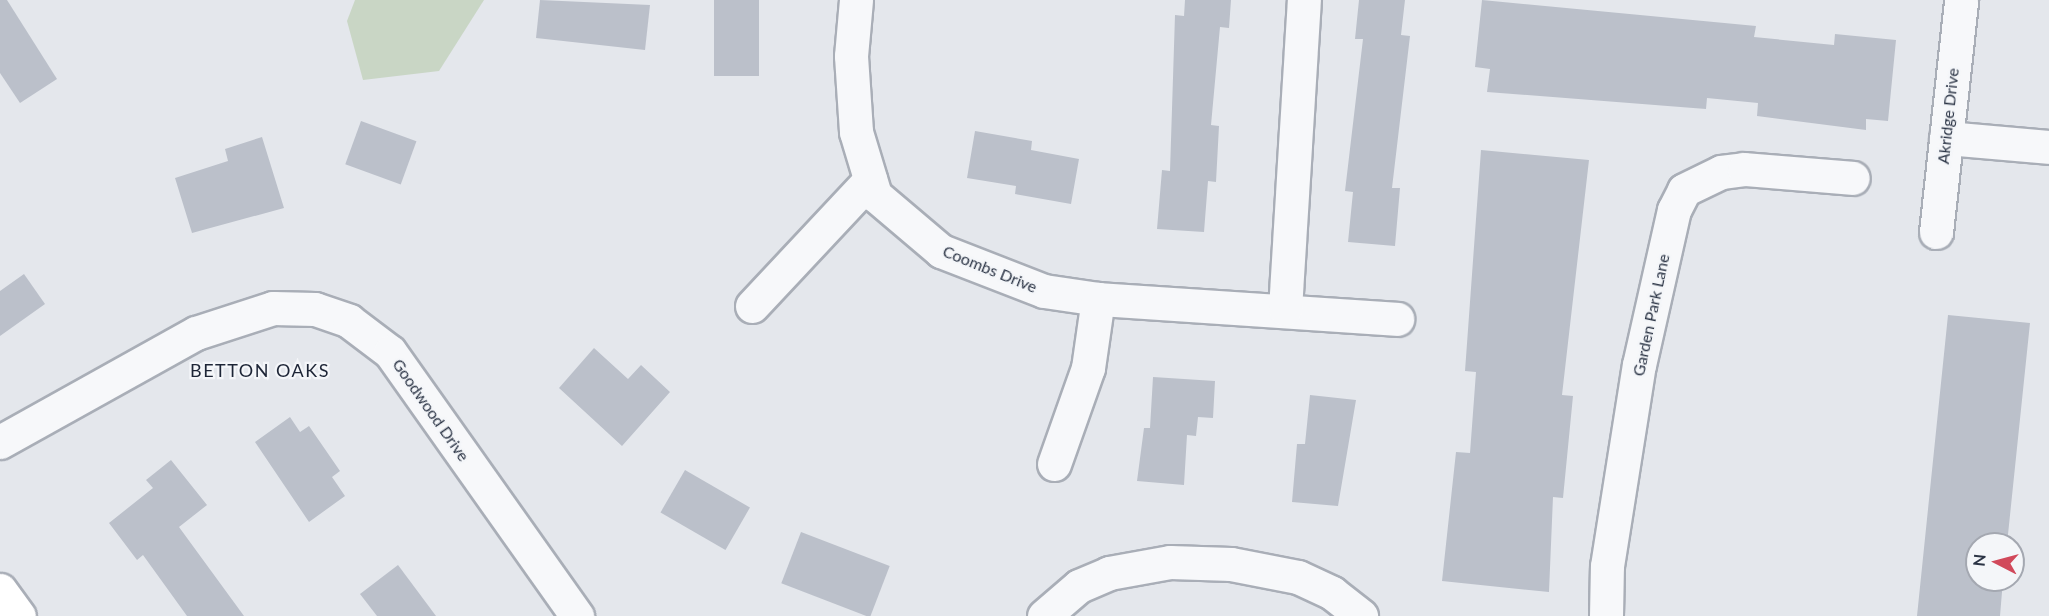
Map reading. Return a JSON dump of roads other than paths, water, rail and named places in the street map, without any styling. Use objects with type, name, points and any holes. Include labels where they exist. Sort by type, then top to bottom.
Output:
[{"type":"main road","points":[[0,590],[19,616]]},
{"type":"street","name":"Coombs Drive","points":[[856,0],[851,56],[856,132],[875,195],[941,251],[1044,291],[1098,299],[1285,309],[1397,319]]},
{"type":"street","points":[[1285,309],[1304,0]]},
{"type":"street","name":"Akridge Drive","points":[[1936,232],[1960,0]]},
{"type":"street","points":[[1946,138],[2049,147]]},
{"type":"street","name":"Garden Park Lane","points":[[1606,616],[1607,566],[1639,365],[1674,210],[1684,190],[1721,172],[1744,169],[1853,178]]},
{"type":"street","points":[[752,306],[870,180]]},
{"type":"street","points":[[1054,464],[1088,368],[1098,299]]},
{"type":"street","name":"Goodwood Drive","points":[[0,442],[196,333],[273,308],[315,309],[348,321],[390,352],[577,616]]},
{"type":"street","points":[[1044,616],[1078,586],[1109,573],[1170,562],[1231,564],[1298,577],[1332,592],[1361,616]]},
{"type":"district","name":"BETTON OAKS","points":[[260,370]]}]
